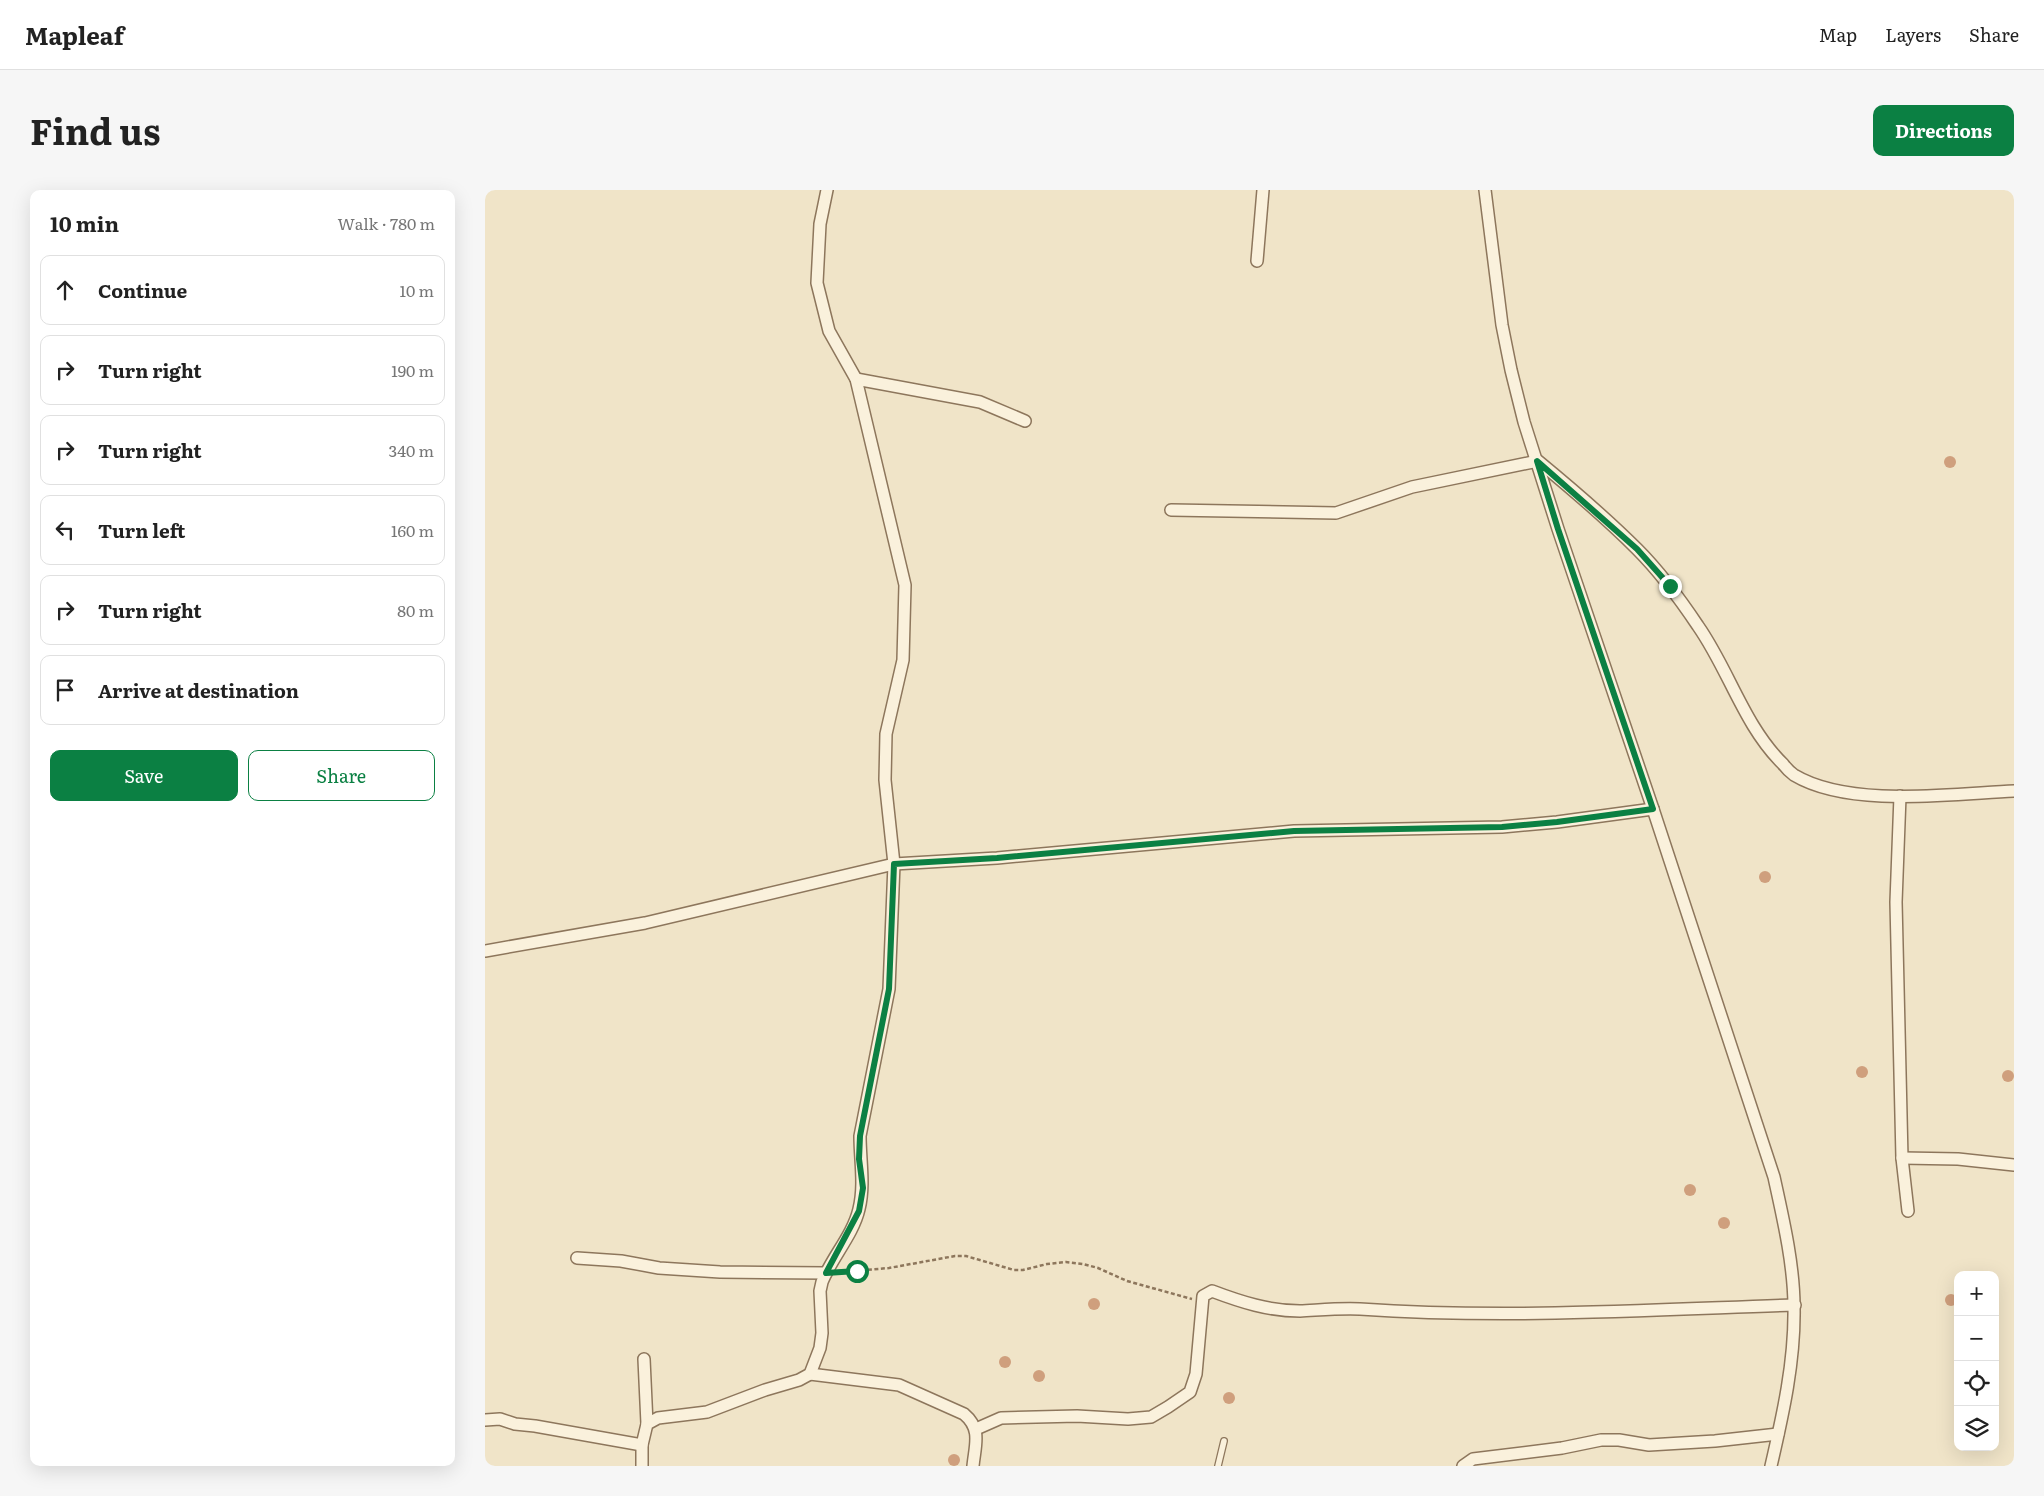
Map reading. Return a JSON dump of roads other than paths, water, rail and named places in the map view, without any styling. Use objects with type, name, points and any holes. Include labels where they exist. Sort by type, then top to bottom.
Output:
[{"type":"street","points":[[810,1374],[820,1348],[822,1333],[820,1291],[826,1273],[859,1211],[863,1188],[859,1159],[860,1136],[889,989],[894,864],[885,780],[886,734],[903,660],[905,585],[856,379],[829,331],[817,284],[820,224],[827,190]]},
{"type":"street","points":[[1257,261],[1263,190]]},
{"type":"street","points":[[1485,190],[1502,325],[1525,422],[1558,529],[1653,809],[1774,1178],[1786,1231],[1795,1304],[1793,1344],[1787,1394],[1771,1466]]},
{"type":"street","points":[[856,379],[980,402],[1025,421]]},
{"type":"street","points":[[1171,510],[1336,513],[1412,487],[1537,461]]},
{"type":"street","points":[[1537,461],[1637,549],[1670,586],[1700,628],[1755,728],[1773,755],[1793,774],[1817,784],[1846,792],[1900,796],[2014,791]]},
{"type":"street","points":[[1900,796],[1896,902],[1902,1158],[1908,1211]]},
{"type":"street","points":[[485,951],[645,923],[894,864],[997,858],[1294,831],[1502,827],[1557,822],[1653,809]]},
{"type":"street","points":[[1902,1158],[1958,1159],[2014,1164]]},
{"type":"street","points":[[577,1258],[621,1261],[668,1269],[720,1272],[826,1273]]},
{"type":"street","points":[[976,1429],[1001,1418],[1077,1416],[1128,1419],[1151,1417],[1168,1408],[1190,1392],[1196,1374],[1201,1330],[1201,1302],[1203,1296],[1212,1291],[1260,1307],[1299,1311],[1359,1309],[1411,1313],[1530,1314],[1795,1304]]},
{"type":"street","points":[[642,1466],[642,1445],[647,1424],[644,1359]]},
{"type":"street","points":[[647,1424],[658,1418],[707,1412],[765,1390],[799,1380],[810,1374],[899,1385],[964,1414],[973,1421],[976,1429],[973,1466]]},
{"type":"street","points":[[485,1420],[500,1419],[515,1424],[642,1445]]},
{"type":"street","points":[[1463,1466],[1473,1459],[1562,1448],[1601,1440],[1619,1440],[1649,1445],[1715,1441],[1778,1434]]},
{"type":"lane","points":[[1218,1466],[1224,1441]]}]
